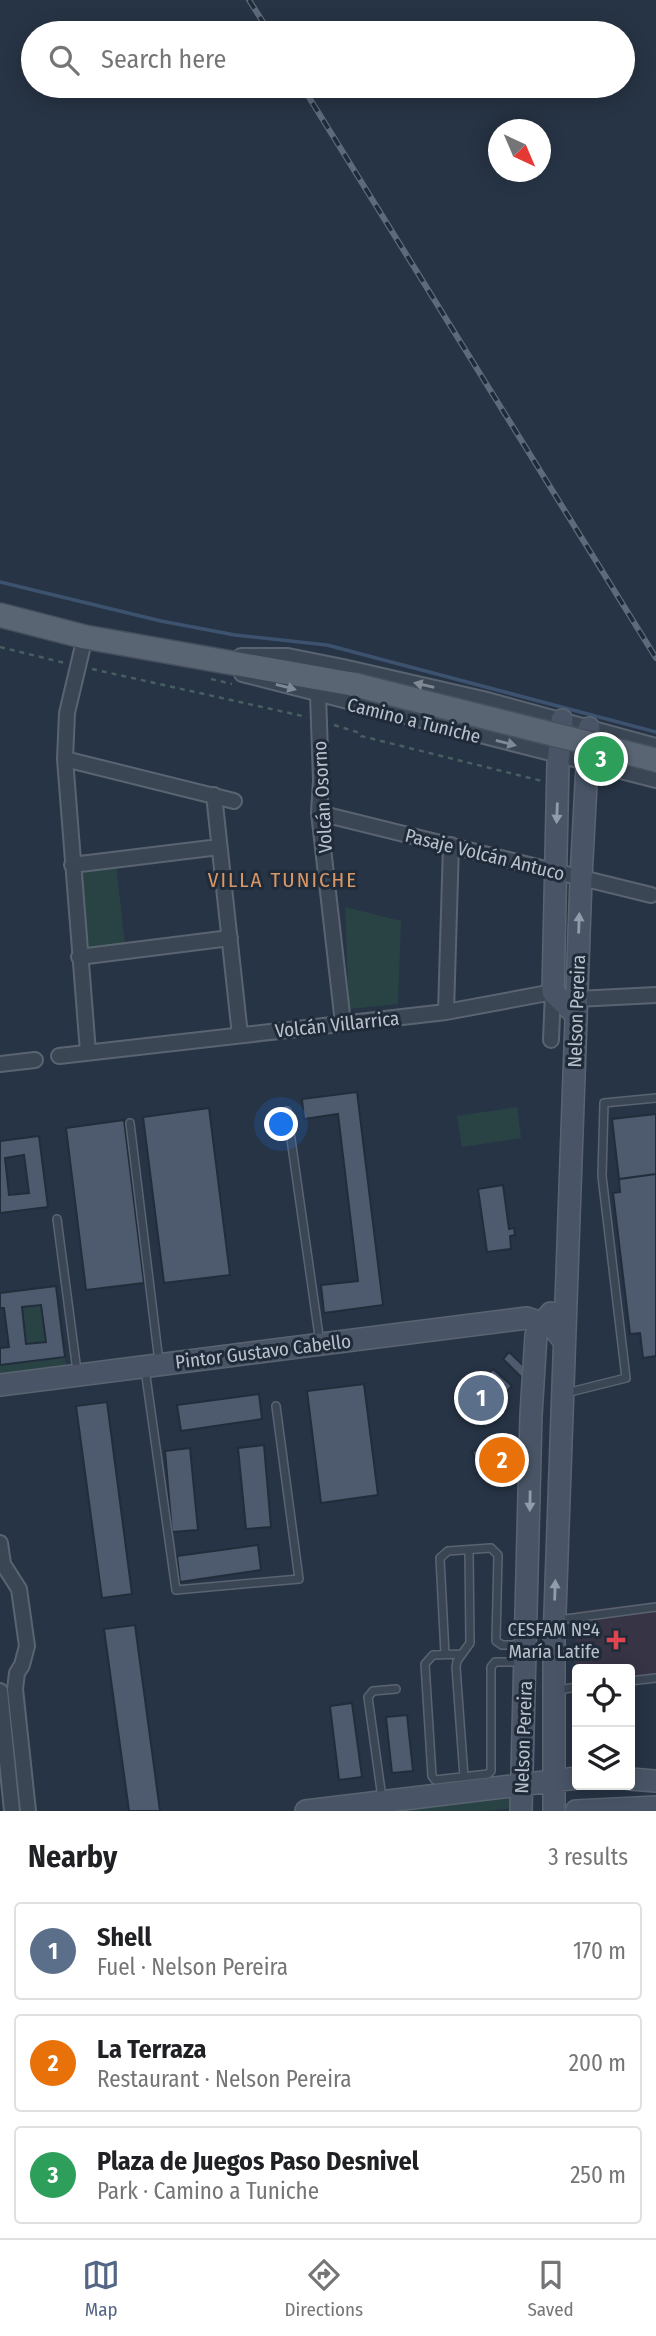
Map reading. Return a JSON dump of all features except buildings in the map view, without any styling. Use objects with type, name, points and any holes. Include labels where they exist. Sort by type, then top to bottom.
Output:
[{"type":"main road","name":"Camino a Tuniche","points":[[0,615],[85,637],[352,684],[656,760]]},
{"type":"street","points":[[85,637],[66,713],[65,758],[88,1052]]},
{"type":"street","name":"Camino a Tuniche","points":[[174,652],[216,668],[656,780]]},
{"type":"street","name":"Camino a Tuniche","points":[[199,656],[288,656],[483,699],[656,746]]},
{"type":"street","name":"Volcán Osorno","points":[[318,695],[321,780],[319,813],[343,1023]]},
{"type":"street","name":"Nelson Pereira","points":[[551,1040],[558,756],[562,720]]},
{"type":"street","name":"Nelson Pereira","points":[[554,1811],[554,1631],[581,878],[589,728]]},
{"type":"street","points":[[65,758],[234,801]]},
{"type":"street","points":[[214,795],[240,1035]]},
{"type":"street","name":"Pasaje Volcán Antuco","points":[[319,813],[651,895]]},
{"type":"street","points":[[446,1012],[451,845]]},
{"type":"street","points":[[72,865],[219,847]]},
{"type":"street","points":[[79,957],[230,938]]},
{"type":"street","points":[[553,992],[577,1007],[656,995]]},
{"type":"street","name":"Volcán Villarrica","points":[[59,1056],[446,1012],[553,992]]},
{"type":"street","points":[[0,1064],[35,1060]]},
{"type":"street","name":"Nelson Pereira","points":[[521,1811],[520,1650],[529,1540],[535,1320],[556,1308],[565,1294]]},
{"type":"street","points":[[535,1320],[555,1328],[564,1341]]},
{"type":"street","name":"Pintor Gustavo Cabello","points":[[0,1385],[320,1344],[535,1320]]},
{"type":"street","points":[[533,1377],[549,1384],[562,1385]]},
{"type":"street","points":[[531,1415],[547,1409],[552,1410],[562,1420]]},
{"type":"street","points":[[529,1540],[557,1541]]},
{"type":"street","points":[[0,1544],[2,1564],[19,1589],[27,1646],[15,1689],[28,1811]]},
{"type":"street","points":[[520,1650],[554,1631]]},
{"type":"street","points":[[0,1691],[12,1811]]},
{"type":"street","points":[[306,1811],[382,1802],[430,1804],[522,1783],[572,1778]]},
{"type":"street","points":[[635,1779],[656,1781]]},
{"type":"street","points":[[576,1811],[656,1807]]},
{"type":"lane","points":[[562,1385],[626,1378],[601,1176],[604,1103],[656,1098]]},
{"type":"lane","points":[[286,1111],[320,1344]]},
{"type":"lane","points":[[130,1123],[176,1590],[299,1579],[276,1406]]},
{"type":"lane","points":[[57,1219],[78,1375]]},
{"type":"lane","points":[[444,1654],[440,1558],[448,1551],[491,1549],[498,1555],[496,1641],[520,1650]]},
{"type":"lane","points":[[464,1777],[456,1667],[461,1654],[470,1643],[469,1550]]},
{"type":"lane","points":[[554,1631],[656,1607]]},
{"type":"lane","points":[[461,1654],[433,1656],[425,1664],[432,1776],[435,1780],[488,1774],[491,1771],[491,1667],[495,1662],[520,1650]]},
{"type":"lane","points":[[635,1680],[656,1678]]},
{"type":"lane","points":[[554,1692],[572,1688]]},
{"type":"lane","points":[[382,1802],[368,1697],[373,1691],[396,1689]]},
{"type":"path","points":[[0,647],[318,720],[360,733],[361,736],[558,785]]},
{"type":"shaded area","name":"CESFAM Nº4 María Latife","points":[[656,1602],[656,1680],[635,1682],[635,1664],[575,1664],[576,1611]]},
{"type":"green space","points":[[116,865],[125,945],[89,949],[80,870]]},
{"type":"green space","points":[[345,907],[401,921],[398,1004],[349,1009]]},
{"type":"green space","points":[[517,1107],[521,1138],[462,1147],[457,1116]]},
{"type":"green space","points":[[41,1305],[46,1342],[26,1344],[22,1307]]},
{"type":"green space","points":[[65,1357],[66,1367],[0,1376],[0,1365]]},
{"type":"green space","points":[[514,1795],[514,1808],[484,1811],[371,1811]]},
{"type":"waterway","points":[[0,582],[161,621],[235,635],[327,645],[656,732]]},
{"type":"railway","points":[[249,0],[262,21]]},
{"type":"railway","points":[[309,98],[656,658]]},
{"type":"place","name":"Plaza de Juegos Paso Desnivel","points":[[601,759]]},
{"type":"place","name":"Shell","points":[[481,1398]]},
{"type":"place","name":"La Terraza","points":[[502,1460]]},
{"type":"place","name":"CESFAM Nº4 María Latife","points":[[616,1640]]},
{"type":"district","name":"VILLA TUNICHE","points":[[283,880]]}]
